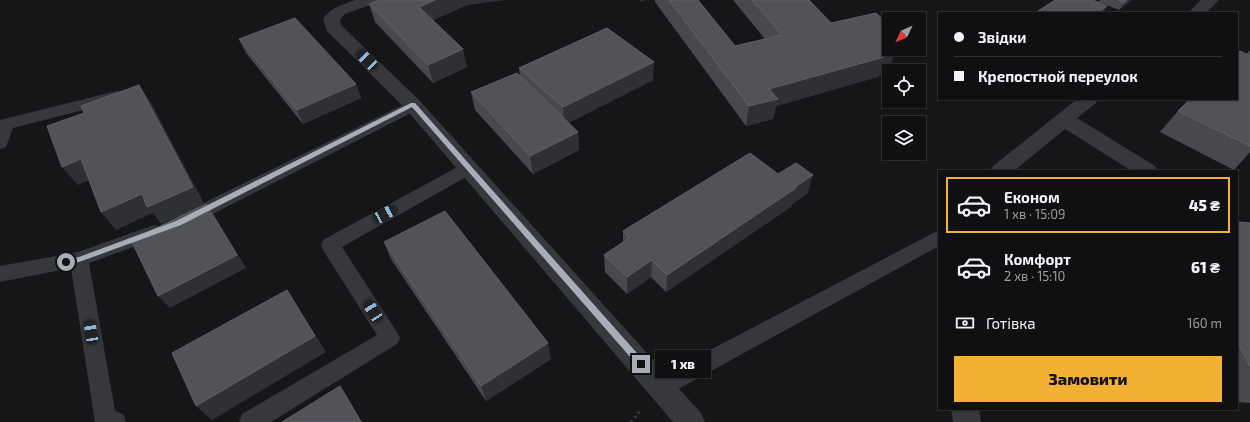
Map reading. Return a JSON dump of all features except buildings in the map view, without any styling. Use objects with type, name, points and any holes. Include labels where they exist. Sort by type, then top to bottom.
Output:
[{"type":"street","points":[[370,0],[339,11],[332,19],[333,27],[413,105],[691,422]]},
{"type":"street","points":[[1197,12],[1212,0]]},
{"type":"street","points":[[1001,170],[1088,100]]},
{"type":"street","points":[[1064,119],[1146,170]]},
{"type":"street","points":[[965,410],[967,422]]},
{"type":"lane","points":[[0,143],[6,124],[128,93]]},
{"type":"lane","points":[[0,274],[79,259],[178,223],[413,105]]},
{"type":"lane","points":[[250,422],[390,338],[330,245],[469,168]]},
{"type":"lane","points":[[661,387],[938,238]]},
{"type":"lane","points":[[79,259],[105,419],[115,422]]},
{"type":"route","points":[[66,262],[79,259],[178,223],[413,105],[641,364]]}]
